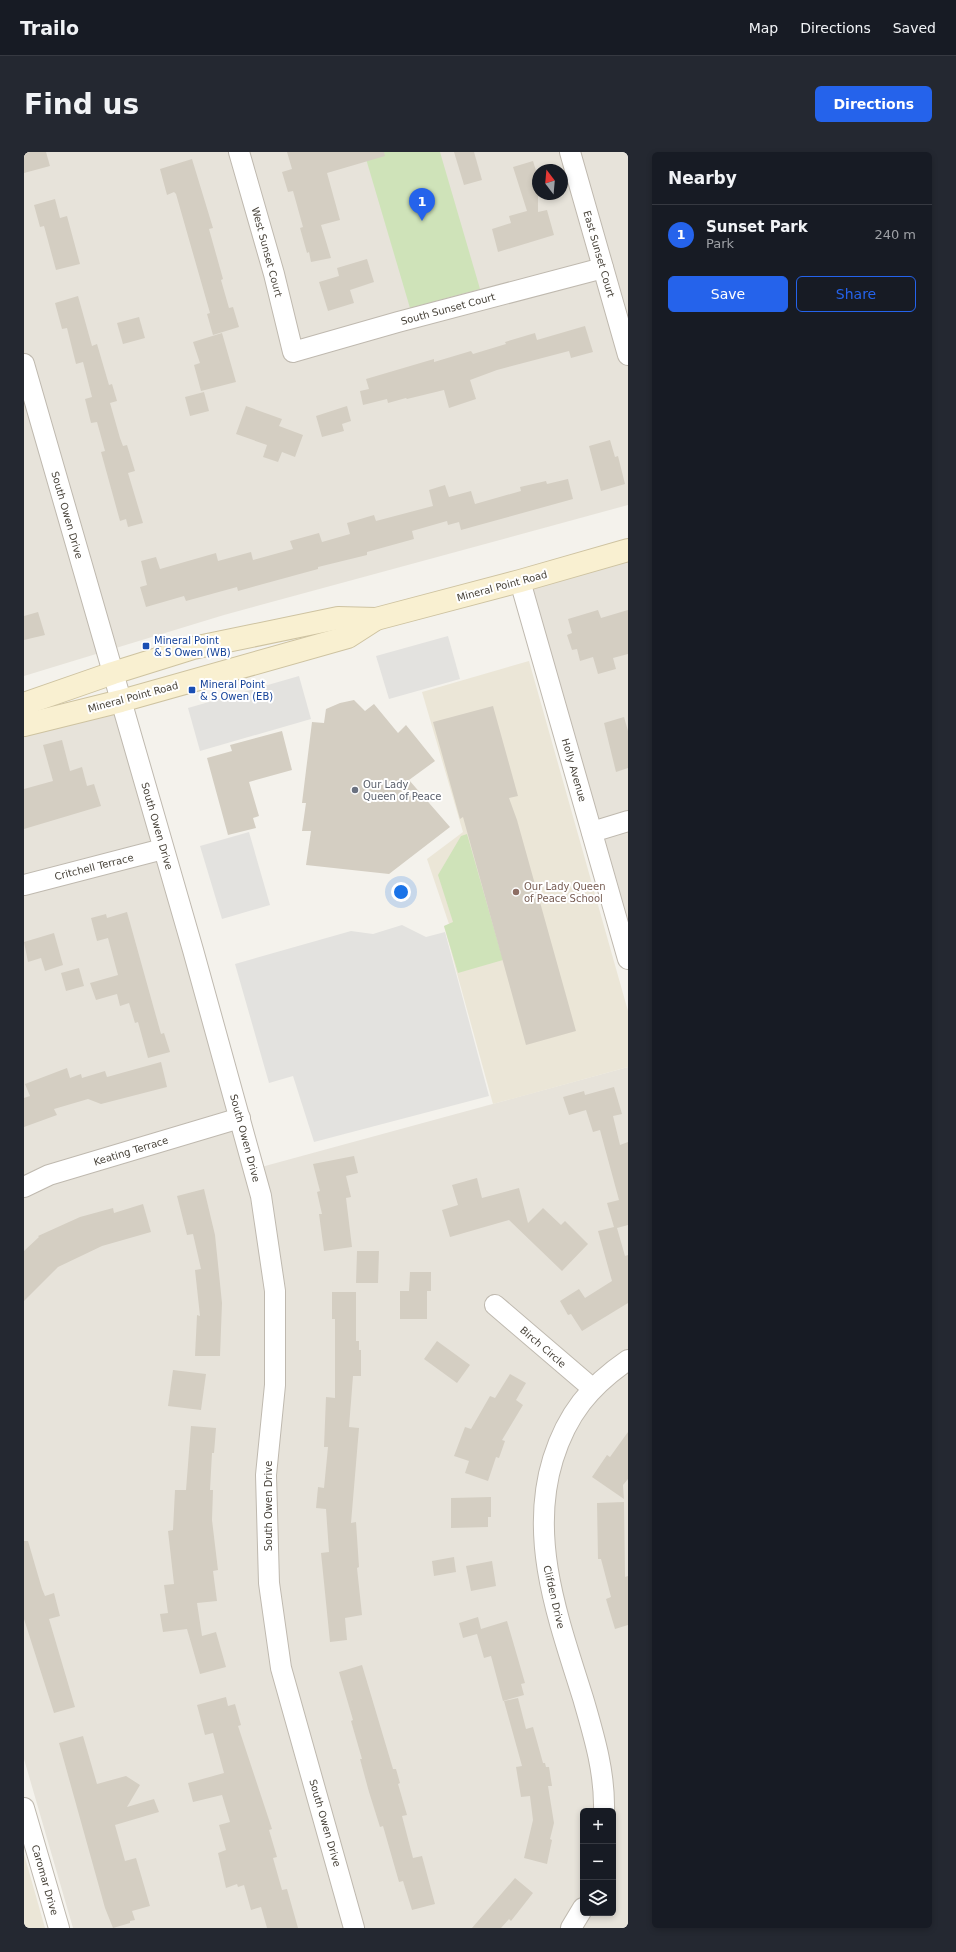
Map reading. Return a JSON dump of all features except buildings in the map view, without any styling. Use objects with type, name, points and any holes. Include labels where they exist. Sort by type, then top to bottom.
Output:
[{"type":"main road","name":"Mineral Point Road","points":[[24,704],[113,673],[193,648],[338,618],[376,619],[520,582],[628,550]]},
{"type":"main road","name":"Mineral Point Road","points":[[24,725],[121,701],[348,637],[376,619]]},
{"type":"street","name":"West Sunset Court","points":[[239,152],[274,274],[292,352]]},
{"type":"street","name":"East Sunset Court","points":[[570,152],[628,355]]},
{"type":"street","name":"South Sunset Court","points":[[292,352],[398,322],[603,268]]},
{"type":"street","name":"South Owen Drive","points":[[24,364],[261,1196],[275,1291],[275,1385],[266,1475],[269,1583],[281,1668],[354,1928]]},
{"type":"street","name":"Holly Avenue","points":[[520,582],[628,959]]},
{"type":"street","points":[[592,832],[628,821]]},
{"type":"street","name":"Critchell Terrace","points":[[24,885],[163,849]]},
{"type":"street","name":"Keating Terrace","points":[[24,1187],[49,1175],[240,1118]]},
{"type":"street","name":"Birch Circle","points":[[494,1305],[592,1388]]},
{"type":"street","name":"Clifden Drive","points":[[604,1808],[604,1789],[599,1755],[550,1590],[545,1558],[544,1523],[547,1478],[558,1441],[575,1410],[592,1388],[628,1360]]},
{"type":"street","name":"Caromar Drive","points":[[24,1808],[58,1928]]},
{"type":"street","points":[[571,1928],[580,1913]]},
{"type":"shaded area","points":[[24,152],[628,152],[628,505],[224,615],[24,676]]},
{"type":"shaded area","points":[[628,550],[628,959],[520,581]]},
{"type":"shaded area","points":[[448,636],[460,679],[389,699],[376,656]]},
{"type":"shaded area","name":"Our Lady Queen of Peace School","points":[[529,661],[628,1011],[628,1067],[493,1104],[444,926],[449,924],[427,859],[463,832],[422,692]]},
{"type":"shaded area","points":[[299,676],[311,719],[200,751],[188,708]]},
{"type":"shaded area","points":[[121,701],[254,1169],[628,1067],[628,1928],[73,1928],[24,1759],[24,725]]},
{"type":"shaded area","points":[[249,832],[270,905],[222,919],[200,846]]},
{"type":"shaded area","points":[[402,925],[426,937],[445,932],[489,1096],[314,1142],[293,1076],[269,1083],[235,964],[351,931],[373,934]]},
{"type":"shaded area","points":[[24,1854],[45,1928],[24,1928]]},
{"type":"green space","points":[[364,152],[440,152],[480,289],[410,308]]},
{"type":"green space","points":[[467,834],[503,960],[458,973],[444,926],[453,922],[438,875],[461,836]]},
{"type":"place","name":"Sunset Park","points":[[422,221]]},
{"type":"place","name":"Mineral Point & S Owen (WB)","points":[[146,646]]},
{"type":"place","name":"Mineral Point & S Owen (EB)","points":[[192,690]]},
{"type":"place","name":"Our Lady Queen of Peace","points":[[355,790]]},
{"type":"place","name":"Our Lady Queen of Peace School","points":[[516,892]]}]
